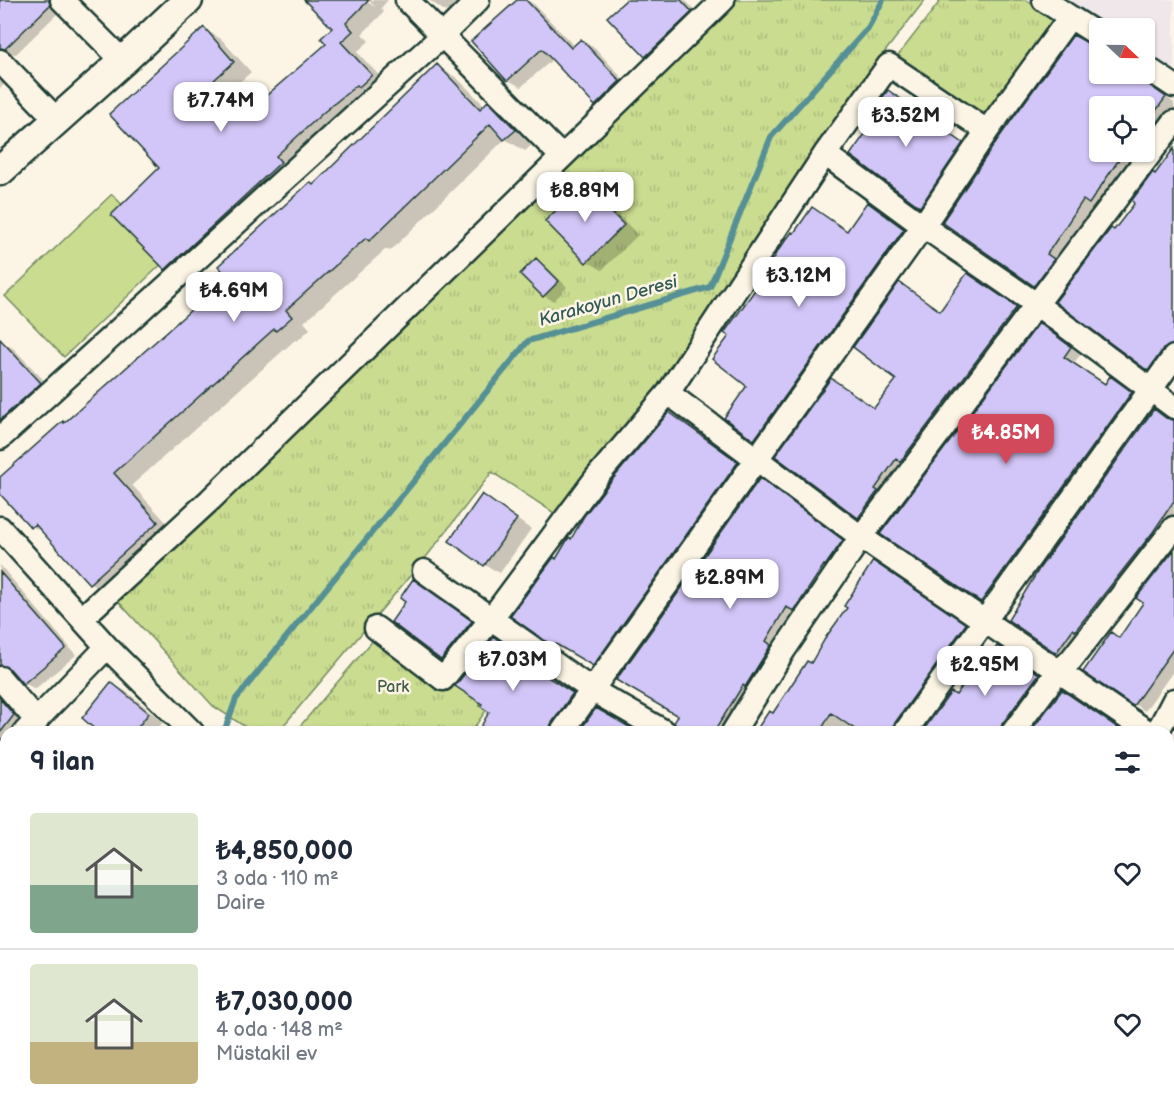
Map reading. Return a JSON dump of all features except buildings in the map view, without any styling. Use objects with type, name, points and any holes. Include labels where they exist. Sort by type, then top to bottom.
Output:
[{"type":"main road","points":[[0,171],[123,61],[175,4]]},
{"type":"street","points":[[62,0],[123,61]]},
{"type":"street","points":[[407,0],[562,157]]},
{"type":"street","points":[[0,438],[442,36],[478,0]]},
{"type":"street","points":[[82,618],[210,500],[723,0]]},
{"type":"street","points":[[1044,0],[1089,29]]},
{"type":"street","points":[[566,726],[1070,17]]},
{"type":"street","points":[[0,62],[56,119]]},
{"type":"street","points":[[376,628],[443,679],[491,619],[596,478],[668,393],[825,154],[889,65],[987,131]]},
{"type":"street","points":[[1155,73],[1174,86]]},
{"type":"street","points":[[737,726],[784,650],[861,537],[1174,122]]},
{"type":"street","points":[[825,154],[923,226],[1036,304],[1174,407]]},
{"type":"street","points":[[908,726],[1174,357]]},
{"type":"street","points":[[668,393],[861,537],[1058,672],[1151,726]]},
{"type":"street","points":[[0,528],[107,647],[186,726]]},
{"type":"street","points":[[1018,726],[1174,528]]},
{"type":"street","points":[[424,571],[592,690],[655,726]]},
{"type":"street","points":[[0,678],[31,726],[107,647]]},
{"type":"street","points":[[1162,726],[1174,700]]},
{"type":"shaded area","points":[[1070,0],[1174,0],[1174,75],[1155,64],[1155,18],[1089,18],[1089,24],[1070,17]]},
{"type":"green space","points":[[733,0],[925,0],[863,80],[789,188],[747,260],[694,339],[639,413],[554,513],[492,472],[427,556],[283,726],[244,726],[213,706],[118,601],[358,362]]},
{"type":"green space","points":[[941,0],[1026,0],[1059,22],[987,118],[896,58]]},
{"type":"green space","points":[[112,194],[170,256],[64,357],[5,296]]},
{"type":"green space","name":"Park","points":[[386,625],[492,702],[475,726],[300,726]]},
{"type":"waterway","name":"Karakoyun Deresi","points":[[226,726],[236,699],[528,341],[710,287],[771,137],[868,28],[883,0]]}]
